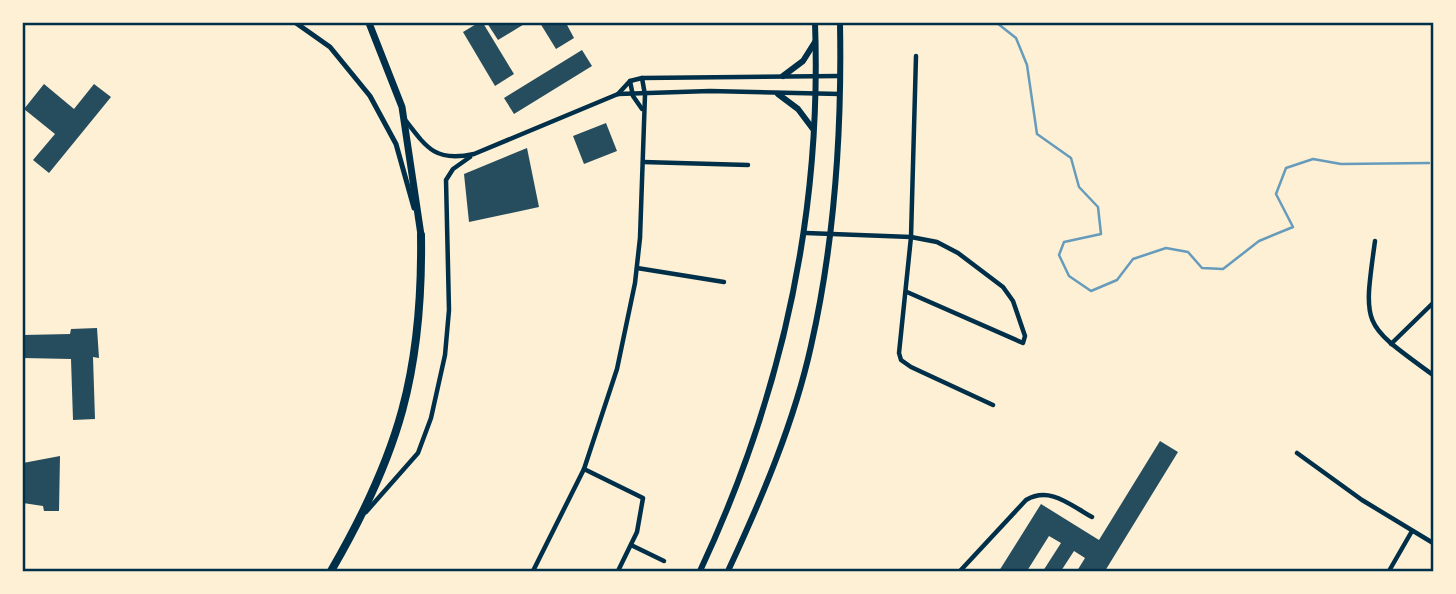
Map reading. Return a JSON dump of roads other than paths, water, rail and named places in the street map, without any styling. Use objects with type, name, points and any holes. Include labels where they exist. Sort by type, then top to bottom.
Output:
[{"type":"highway","points":[[331,571],[365,513],[397,437],[412,376],[420,316],[421,235],[404,118],[392,78],[369,23]]},
{"type":"main road","points":[[700,571],[745,467],[784,343],[806,233],[815,94],[815,23]]},
{"type":"main road","points":[[728,571],[768,477],[811,348],[832,234],[840,94],[840,23]]},
{"type":"main road","points":[[783,76],[803,61],[816,40]]},
{"type":"main road","points":[[778,94],[798,109],[813,129]]},
{"type":"street","points":[[296,23],[330,47],[370,96],[396,144],[421,235]]},
{"type":"street","points":[[916,55],[911,237],[907,292],[898,342],[901,360],[993,405]]},
{"type":"street","points":[[404,118],[433,152],[453,159],[474,154],[618,94],[630,81],[642,78],[840,76]]},
{"type":"street","points":[[533,571],[584,468],[617,369],[637,268],[643,162],[642,110],[645,95],[642,78]]},
{"type":"street","points":[[630,81],[633,96],[642,110]]},
{"type":"street","points":[[618,94],[633,96],[709,91],[840,94]]},
{"type":"street","points":[[365,513],[418,453],[431,418],[444,355],[449,310],[446,180],[453,169],[474,154]]},
{"type":"street","points":[[643,162],[748,165]]},
{"type":"street","points":[[806,233],[911,237],[937,242],[958,253],[1003,287],[1013,301],[1025,336],[1023,343],[907,292]]},
{"type":"street","points":[[1375,241],[1368,313],[1372,323],[1391,344],[1433,375]]},
{"type":"street","points":[[637,268],[724,282]]},
{"type":"street","points":[[1391,344],[1433,303]]},
{"type":"street","points":[[1297,453],[1362,500],[1433,543]]},
{"type":"street","points":[[584,468],[643,498],[637,532],[618,571]]},
{"type":"street","points":[[960,571],[1026,500],[1038,493],[1050,494],[1093,517]]},
{"type":"street","points":[[1389,571],[1412,531]]},
{"type":"street","points":[[631,545],[664,561]]},
{"type":"waterway","points":[[997,23],[1016,38],[1027,65],[1037,134],[1071,158],[1079,187],[1098,207],[1101,234],[1064,242],[1059,255],[1069,276],[1091,291],[1117,280],[1133,259],[1166,248],[1188,252],[1202,268],[1223,269],[1259,241],[1293,227],[1276,194],[1286,168],[1313,159],[1341,164],[1429,163]]}]
